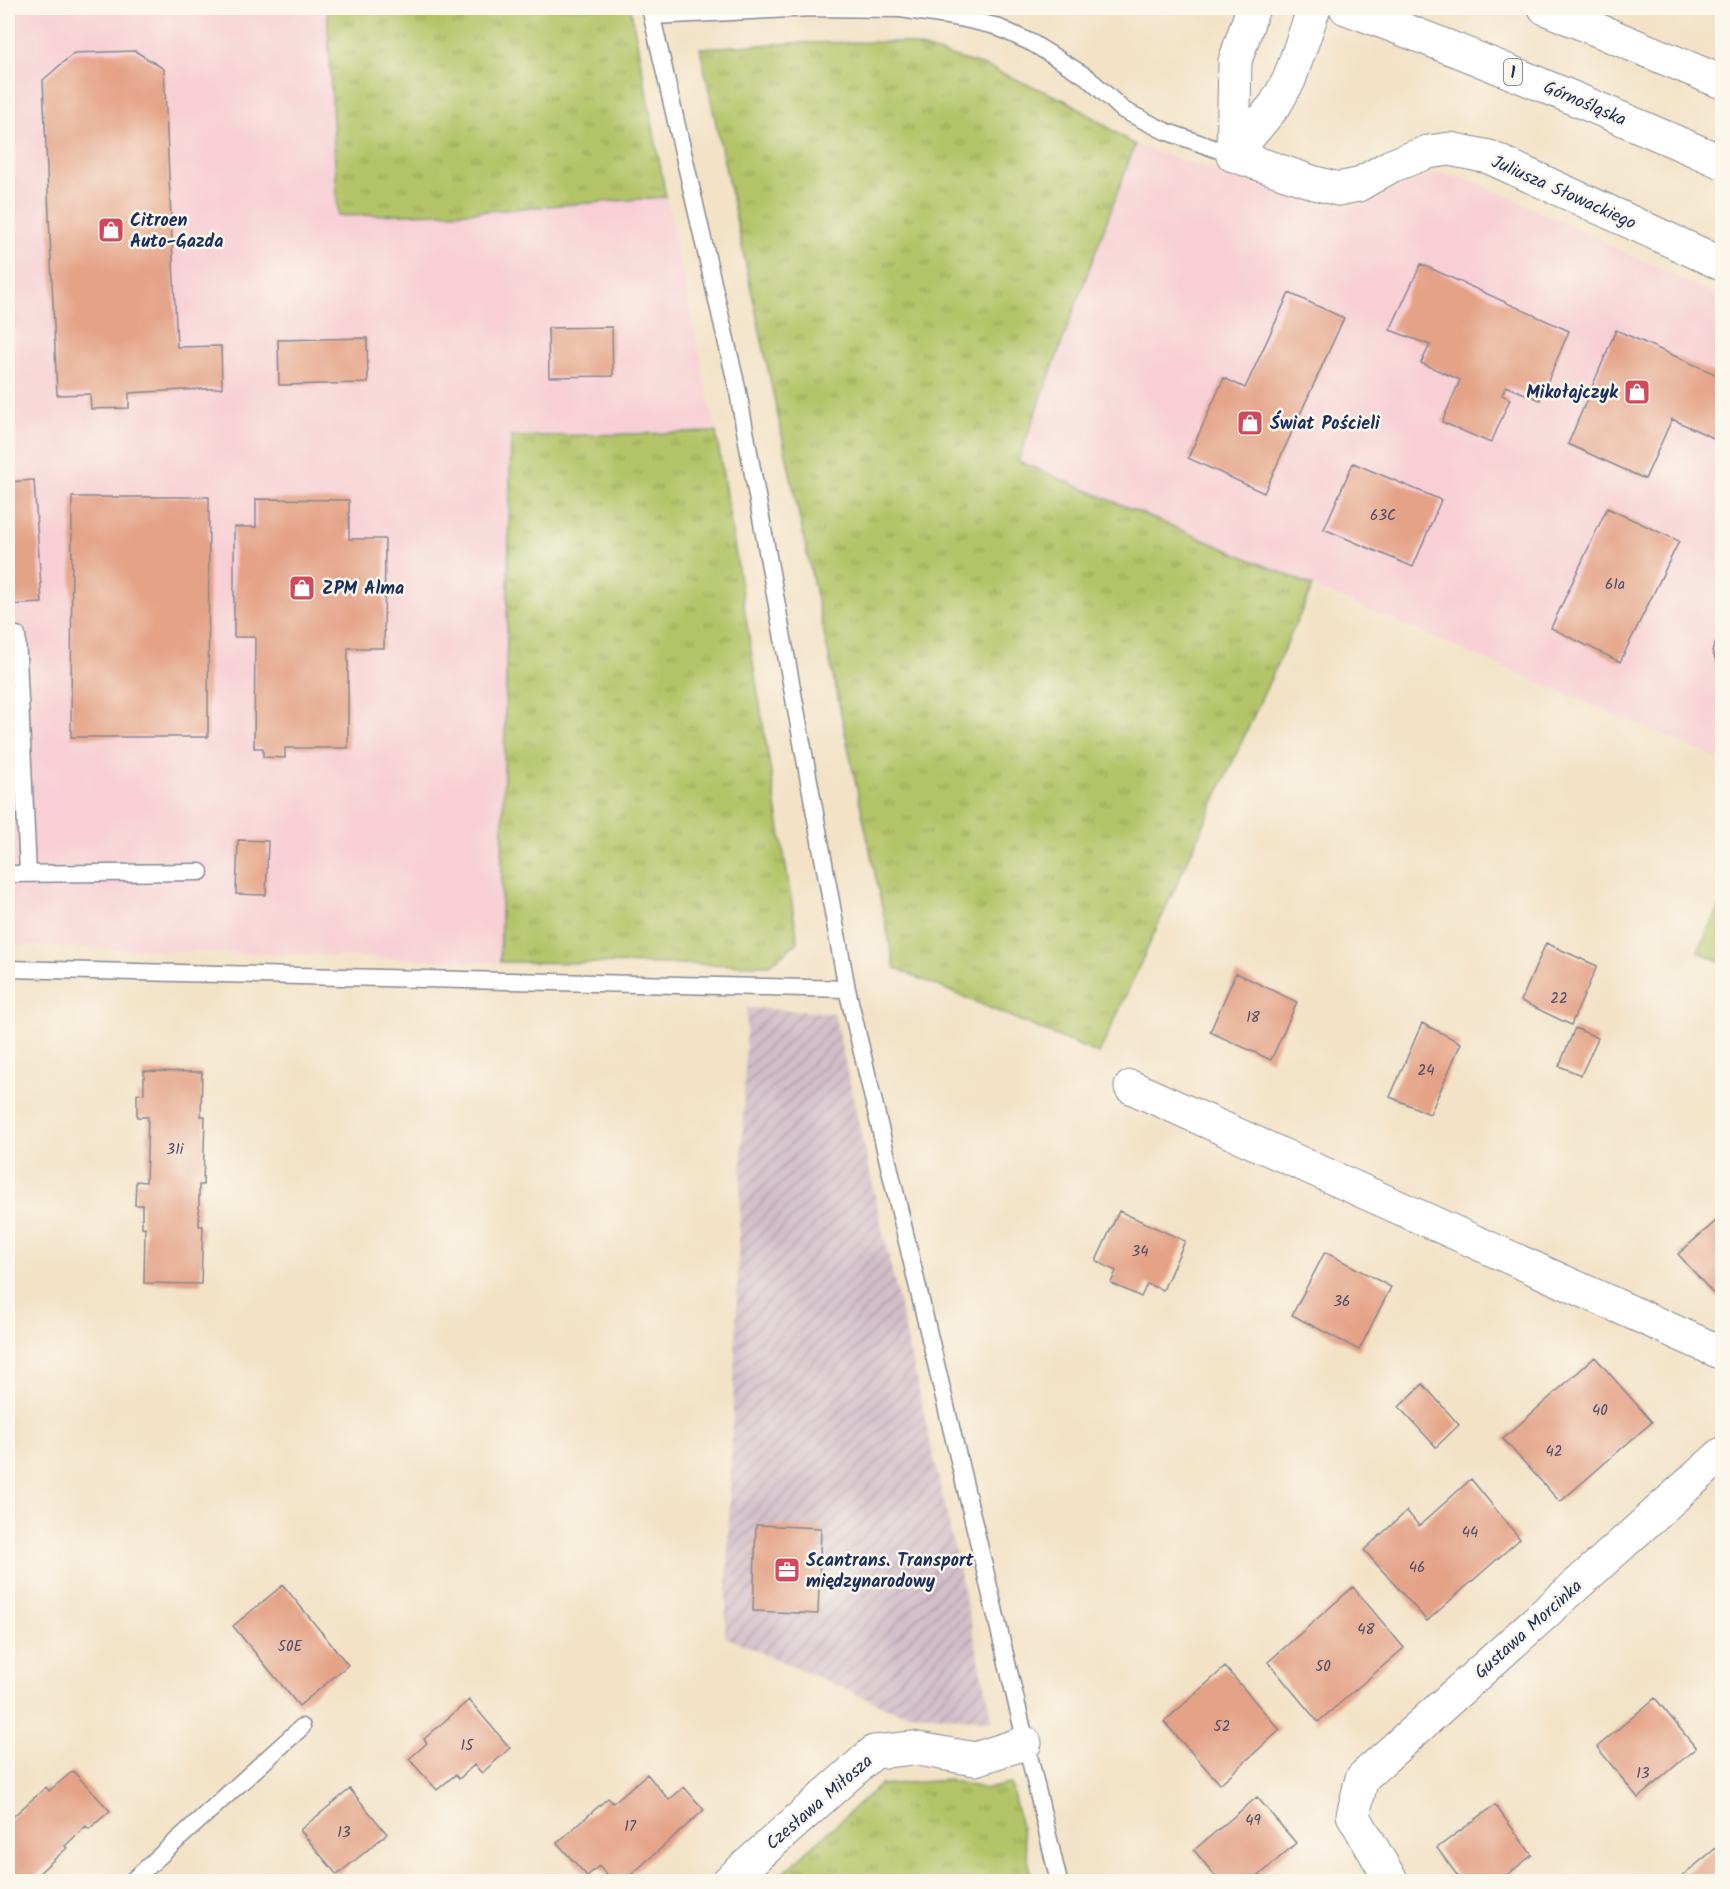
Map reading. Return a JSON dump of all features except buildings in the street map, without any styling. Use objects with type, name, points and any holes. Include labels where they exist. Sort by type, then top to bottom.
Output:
[{"type":"street","points":[[1233,155],[1235,61],[1253,8]]},
{"type":"street","points":[[1233,155],[1275,105],[1289,80],[1314,8]]},
{"type":"street","name":"Górnośląska","points":[[1346,8],[1458,49],[1722,162]]},
{"type":"street","points":[[1550,9],[1722,82]]},
{"type":"street","name":"Juliusza Słowackiego","points":[[1233,155],[1338,189],[1358,185],[1391,166],[1428,152],[1450,149],[1489,157],[1722,264]]},
{"type":"street","points":[[1131,1087],[1722,1353]]},
{"type":"street","name":"Gustawa Morcinka","points":[[1392,1881],[1353,1815],[1362,1779],[1722,1454]]},
{"type":"street","name":"Czesława Miłosza","points":[[728,1881],[874,1752],[913,1748],[975,1759],[1025,1743]]},
{"type":"lane","points":[[1059,1881],[847,989],[738,392],[652,12],[811,8],[901,9],[995,26],[1032,43],[1087,77],[1123,110],[1165,131],[1233,155]]},
{"type":"lane","points":[[8,636],[17,635],[27,873]]},
{"type":"lane","points":[[8,873],[200,872]]},
{"type":"lane","points":[[8,969],[847,989]]},
{"type":"lane","points":[[131,1881],[302,1727]]},
{"type":"shaded area","points":[[8,8],[327,8],[338,216],[473,212],[666,197],[716,432],[511,437],[500,962],[8,945]]},
{"type":"shaded area","points":[[1135,145],[1318,204],[1356,208],[1401,186],[1436,173],[1477,182],[1722,298],[1722,760],[1018,461]]},
{"type":"shaded area","points":[[747,1008],[834,1013],[993,1721],[898,1712],[725,1637]]},
{"type":"green space","points":[[327,8],[628,8],[631,10],[666,197],[473,212],[338,216]]},
{"type":"green space","points":[[902,42],[985,66],[1069,102],[1135,145],[1018,461],[1313,586],[1099,1054],[895,968],[700,48],[794,43]]},
{"type":"green space","points":[[716,432],[798,942],[769,965],[500,962],[511,437]]},
{"type":"green space","points":[[1722,903],[1722,963],[1698,951]]},
{"type":"green space","points":[[948,1780],[986,1789],[1011,1784],[1033,1881],[774,1881],[880,1785]]},
{"type":"place","name":"Citroen Auto-Gazda","points":[[111,230]]},
{"type":"place","name":"Mikołajczyk","points":[[1637,392]]},
{"type":"place","name":"Świat Pościeli","points":[[1250,423]]},
{"type":"place","name":"ZPM Alma","points":[[302,588]]},
{"type":"place","name":"Scantrans. Transport międzynarodowy","points":[[787,1570]]}]
